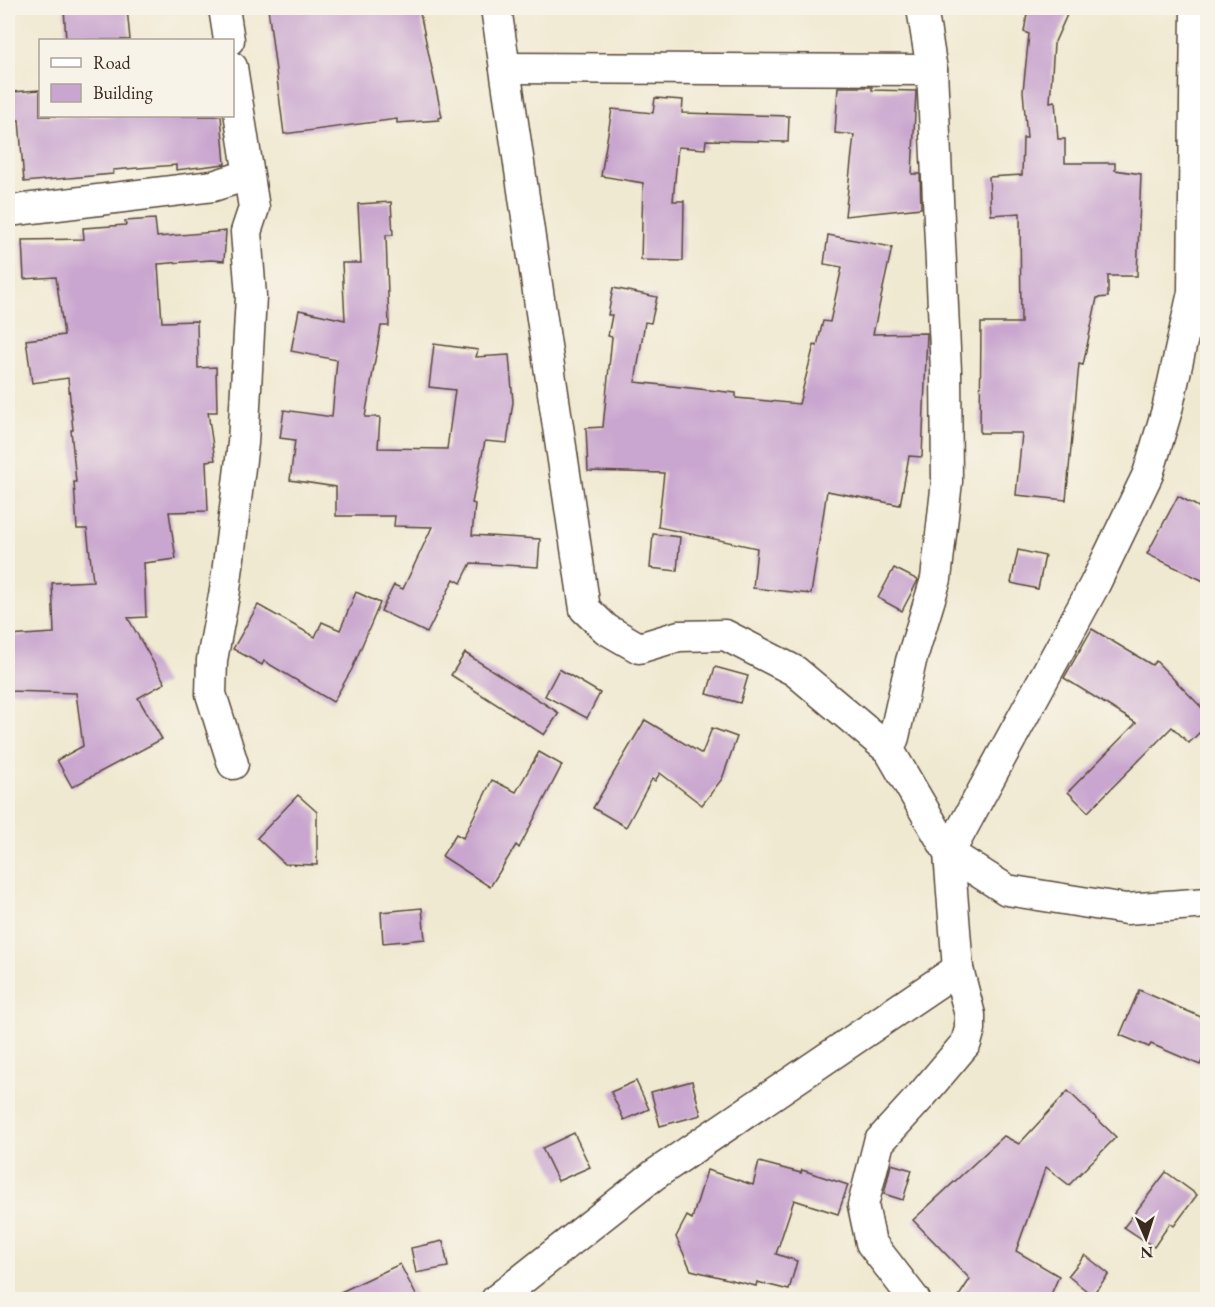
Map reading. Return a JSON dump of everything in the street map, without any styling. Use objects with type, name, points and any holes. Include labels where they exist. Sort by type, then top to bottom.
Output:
[{"type":"street","points":[[224,8],[229,39]]},
{"type":"street","points":[[496,8],[585,609],[606,629],[639,648],[680,636],[724,635],[795,671],[889,750],[949,853],[958,969],[970,1016],[970,1029],[966,1043],[879,1142],[863,1205],[871,1243],[915,1299]]},
{"type":"street","points":[[889,750],[911,661],[936,579],[947,481],[946,371],[932,70],[922,8]]},
{"type":"street","points":[[949,853],[1095,584],[1148,474],[1167,410],[1193,292],[1196,8]]},
{"type":"street","points":[[505,68],[932,70]]},
{"type":"street","points":[[233,764],[211,694],[212,660],[225,590],[243,443],[250,296],[246,232],[254,208],[234,80]]},
{"type":"street","points":[[8,211],[213,186],[248,175]]},
{"type":"street","points":[[949,853],[1007,890],[1126,909],[1208,903]]},
{"type":"street","points":[[496,1299],[654,1174],[958,969]]},
{"type":"building","points":[[64,8],[127,8],[130,39],[66,39]]},
{"type":"building","points":[[268,8],[419,8],[442,117],[439,120],[397,123],[397,119],[284,134]]},
{"type":"building","points":[[1028,8],[1070,8],[1054,44],[1050,102],[1055,101],[1058,139],[1065,139],[1065,163],[1115,163],[1115,170],[1141,174],[1137,276],[1108,276],[1108,297],[1097,298],[1083,365],[1079,364],[1066,500],[1016,495],[1022,433],[980,433],[981,323],[1021,323],[1020,213],[991,215],[989,177],[1022,175],[1023,138],[1027,138],[1023,91],[1029,34],[1024,32]]},
{"type":"building","points":[[838,87],[916,91],[912,174],[920,174],[921,208],[845,216],[854,135],[835,133]]},
{"type":"building","points":[[39,90],[39,117],[221,117],[225,164],[176,170],[176,165],[113,170],[113,174],[24,182],[19,120],[14,120],[12,92]]},
{"type":"building","points":[[655,98],[683,100],[682,113],[789,116],[788,142],[706,140],[705,149],[678,147],[673,201],[684,201],[683,261],[641,260],[643,183],[601,176],[612,109],[653,113]]},
{"type":"building","points":[[391,202],[393,235],[386,235],[389,326],[381,326],[365,417],[380,417],[378,448],[447,449],[455,390],[429,387],[434,344],[478,350],[476,357],[509,355],[513,402],[507,443],[485,441],[472,503],[475,504],[472,535],[540,539],[538,567],[471,563],[461,583],[454,579],[427,633],[381,611],[394,585],[403,589],[432,527],[394,526],[395,516],[336,516],[336,487],[290,480],[295,440],[280,438],[284,410],[332,417],[337,360],[291,351],[299,310],[345,320],[342,263],[361,263],[358,204]]},
{"type":"building","points":[[155,219],[157,237],[226,231],[224,261],[158,264],[162,322],[197,321],[198,368],[216,367],[217,412],[208,412],[215,460],[206,461],[208,511],[169,512],[176,559],[144,563],[146,617],[128,618],[165,683],[138,698],[162,739],[72,787],[57,760],[83,746],[76,693],[8,691],[8,636],[54,633],[52,583],[93,581],[87,529],[77,529],[74,482],[76,482],[71,430],[73,430],[68,378],[32,383],[26,340],[64,335],[56,277],[24,279],[22,240],[84,239],[83,228],[126,225],[125,221]]},
{"type":"building","points":[[828,235],[892,247],[873,334],[927,333],[922,457],[909,456],[900,505],[827,491],[811,594],[753,588],[757,548],[658,527],[664,473],[588,471],[586,428],[603,427],[612,337],[608,336],[612,315],[608,315],[613,288],[657,297],[651,323],[645,322],[635,382],[736,393],[736,398],[799,404],[814,345],[817,346],[823,321],[830,322],[842,267],[824,264]]},
{"type":"building","points":[[1178,496],[1208,512],[1208,583],[1147,554]]},
{"type":"building","points":[[653,534],[680,537],[677,571],[650,568]]},
{"type":"building","points":[[1018,550],[1045,556],[1038,589],[1011,583]]},
{"type":"building","points":[[894,568],[918,580],[902,611],[878,598]]},
{"type":"building","points":[[356,592],[380,603],[352,669],[333,702],[264,661],[262,665],[233,649],[258,605],[315,637],[322,622],[340,630]]},
{"type":"building","points":[[1092,629],[1152,665],[1156,661],[1208,714],[1208,724],[1189,743],[1172,727],[1088,812],[1068,792],[1136,723],[1064,678]]},
{"type":"building","points":[[465,653],[559,713],[544,735],[451,675]]},
{"type":"building","points":[[715,667],[748,676],[740,703],[707,694]]},
{"type":"building","points":[[559,669],[600,693],[587,718],[545,696]]},
{"type":"building","points":[[645,720],[702,754],[712,728],[737,737],[722,779],[702,805],[660,773],[655,781],[652,779],[626,827],[593,808]]},
{"type":"building","points":[[539,752],[562,765],[519,848],[516,845],[490,887],[442,856],[456,834],[463,838],[492,780],[516,792]]},
{"type":"building","points":[[298,795],[317,812],[317,865],[285,864],[257,838]]},
{"type":"building","points":[[422,908],[425,939],[383,943],[381,912]]},
{"type":"building","points":[[1139,990],[1208,1020],[1208,1048],[1200,1065],[1151,1044],[1149,1047],[1120,1035]]},
{"type":"building","points":[[636,1081],[649,1109],[624,1120],[611,1092]]},
{"type":"building","points":[[692,1081],[701,1115],[660,1126],[651,1092]]},
{"type":"building","points":[[1068,1091],[1116,1137],[1069,1185],[1046,1167],[1016,1251],[1059,1276],[1049,1299],[957,1299],[970,1279],[913,1220],[1004,1136],[1019,1144]]},
{"type":"building","points":[[574,1133],[590,1167],[558,1181],[542,1148]]},
{"type":"building","points":[[759,1162],[801,1173],[802,1170],[848,1185],[838,1214],[794,1200],[776,1254],[797,1261],[789,1290],[757,1282],[756,1286],[691,1270],[676,1237],[687,1216],[692,1219],[707,1170],[753,1185]]},
{"type":"building","points":[[891,1164],[912,1170],[903,1200],[884,1194]]},
{"type":"building","points":[[1166,1172],[1197,1195],[1174,1226],[1170,1223],[1154,1247],[1124,1227]]},
{"type":"building","points":[[443,1241],[448,1267],[416,1273],[411,1248]]},
{"type":"building","points":[[1085,1255],[1109,1274],[1092,1295],[1068,1276]]},
{"type":"building","points":[[400,1264],[418,1299],[326,1299]]}]
